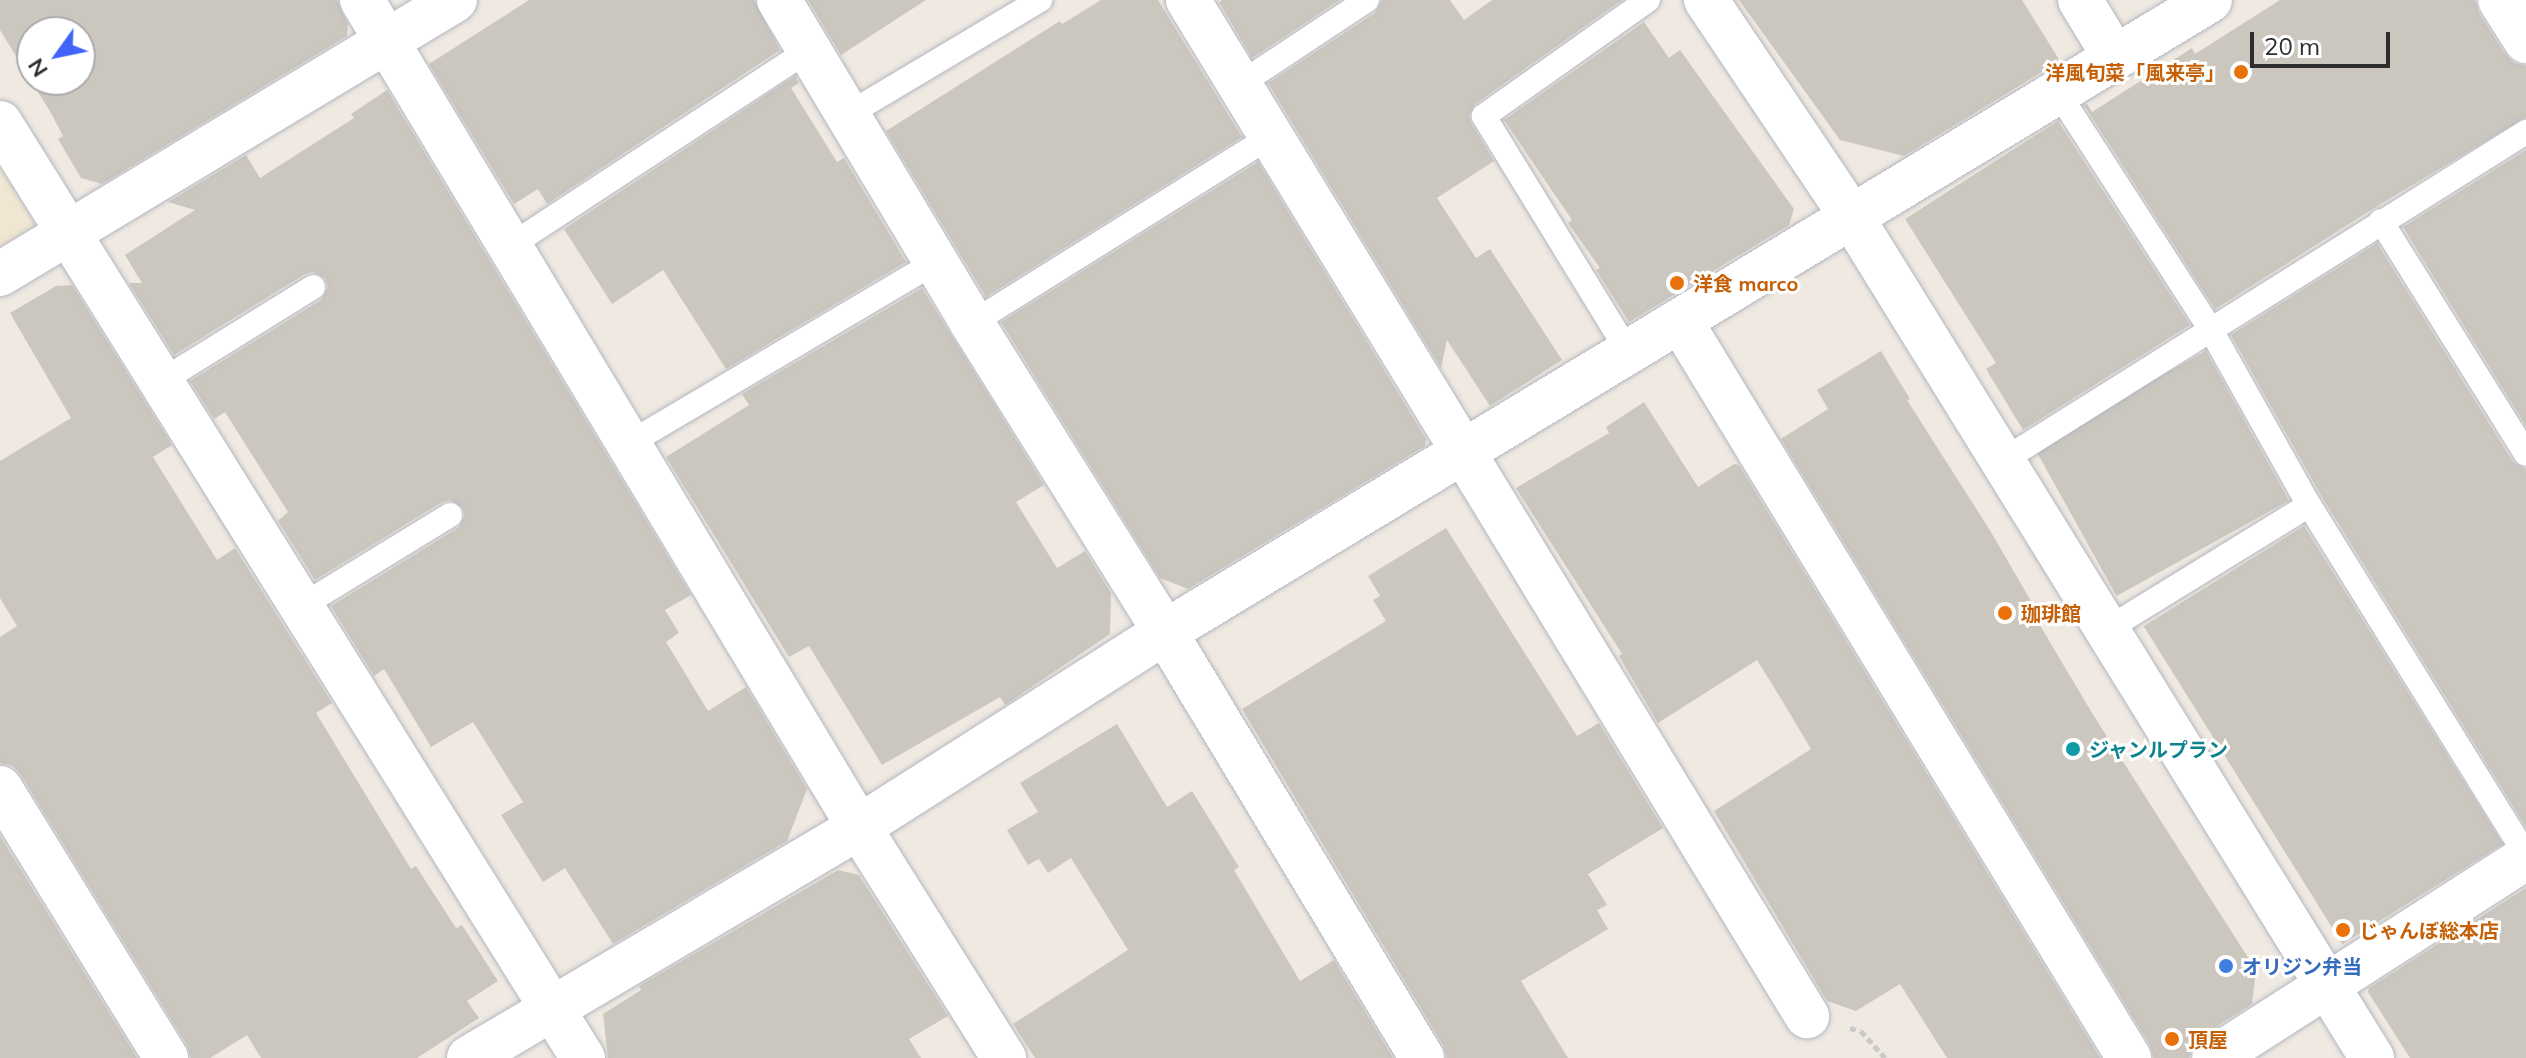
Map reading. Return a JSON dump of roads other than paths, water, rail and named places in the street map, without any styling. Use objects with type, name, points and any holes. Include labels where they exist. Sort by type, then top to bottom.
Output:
[{"type":"street","points":[[362,0],[859,827],[1004,1058]]},
{"type":"street","points":[[0,274],[455,0]]},
{"type":"street","points":[[779,0],[972,323],[1165,632],[1422,1058]]},
{"type":"street","points":[[1188,0],[1807,1016]]},
{"type":"street","points":[[1706,0],[1851,216],[2106,630],[2342,977],[2372,1058]]},
{"type":"street","points":[[2080,0],[2114,56]]},
{"type":"street","points":[[469,1058],[859,827],[1165,632],[2210,0]]},
{"type":"street","points":[[2500,0],[2526,41]]},
{"type":"street","points":[[0,123],[67,235],[583,1058]]},
{"type":"street","points":[[1681,322],[2129,1058]]},
{"type":"street","points":[[0,788],[166,1058]]},
{"type":"street","points":[[2214,1058],[2526,857]]},
{"type":"lane","points":[[847,115],[1040,0]]},
{"type":"lane","points":[[1240,84],[1367,0]]},
{"type":"lane","points":[[1629,353],[1484,116],[1648,0]]},
{"type":"lane","points":[[510,246],[808,50]]},
{"type":"lane","points":[[2057,91],[2211,330],[2309,505],[2526,857]]},
{"type":"lane","points":[[2002,461],[2526,132]]},
{"type":"lane","points":[[972,323],[1271,136]]},
{"type":"lane","points":[[2381,221],[2526,454]]},
{"type":"lane","points":[[628,444],[936,262]]},
{"type":"lane","points":[[160,382],[313,287]]},
{"type":"lane","points":[[2106,630],[2309,505]]},
{"type":"lane","points":[[300,607],[450,515]]},
{"type":"place","name":"洋風旬菜「風来亭」","points":[[2241,72]]},
{"type":"place","name":"洋食 marco","points":[[1677,283]]},
{"type":"place","name":"珈琲館","points":[[2005,613]]},
{"type":"place","name":"ジャンルプラン","points":[[2073,749]]},
{"type":"place","name":"じゃんぼ総本店","points":[[2343,930]]},
{"type":"place","name":"オリジン弁当","points":[[2226,966]]},
{"type":"place","name":"頂屋","points":[[2172,1039]]}]
